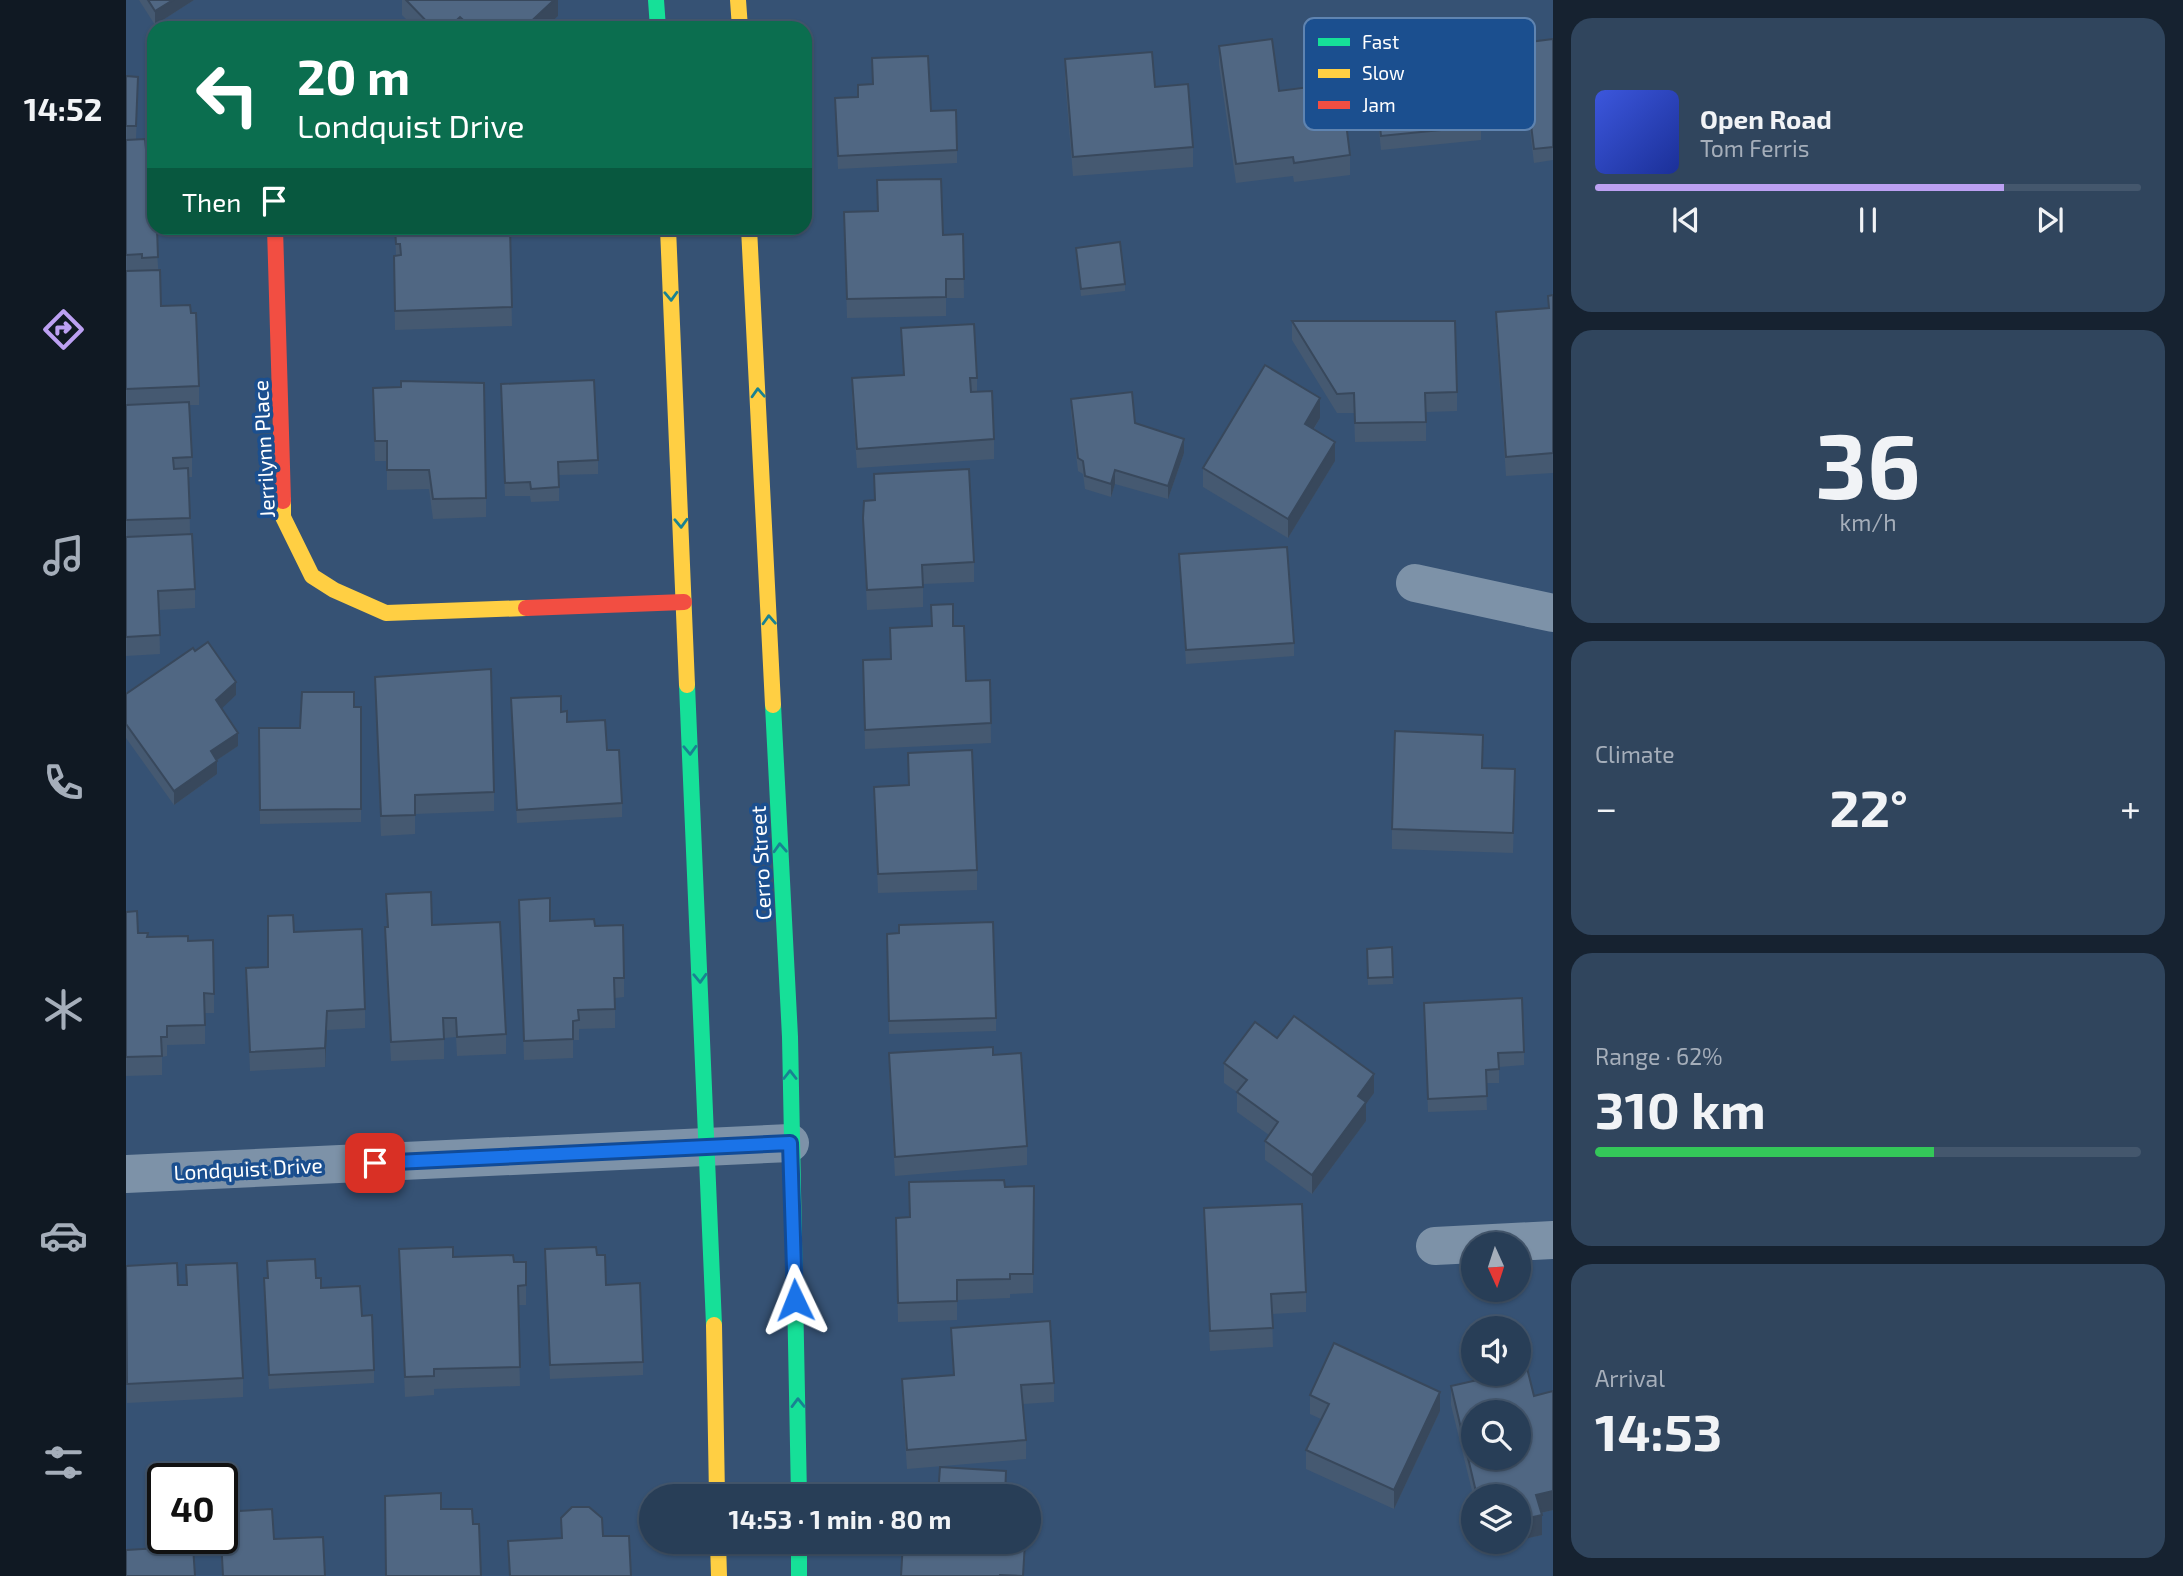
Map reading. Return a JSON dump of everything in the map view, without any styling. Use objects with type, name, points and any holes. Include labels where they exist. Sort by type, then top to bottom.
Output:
[{"type":"street","points":[[656,0],[658,21]]},
{"type":"street","points":[[738,0],[740,21]]},
{"type":"street","name":"Jerrilynn Place","points":[[275,235],[283,517],[312,576],[334,590],[386,613],[684,602]]},
{"type":"street","points":[[668,235],[707,1147],[717,1484]]},
{"type":"street","name":"Cerro Street","points":[[749,235],[790,1037],[799,1484]]},
{"type":"street","points":[[1415,583],[1553,613]]},
{"type":"street","name":"Londquist Drive","points":[[126,1174],[790,1143]]},
{"type":"street","points":[[1435,1246],[1553,1240]]},
{"type":"street","points":[[718,1554],[719,1576]]},
{"type":"street","points":[[799,1554],[799,1576]]},
{"type":"building","points":[[148,0],[173,0],[155,11]]},
{"type":"building","points":[[406,0],[554,0],[532,21],[464,21],[460,17],[456,21],[426,21]]},
{"type":"building","points":[[1272,39],[1279,91],[1304,88],[1304,130],[1347,130],[1350,155],[1294,163],[1293,157],[1236,164],[1219,46]]},
{"type":"building","points":[[1553,39],[1553,147],[1534,149],[1532,130],[1535,130],[1535,41]]},
{"type":"building","points":[[1152,52],[1155,87],[1188,84],[1193,147],[1073,157],[1065,59]]},
{"type":"building","points":[[928,56],[931,111],[956,110],[957,150],[838,156],[835,98],[858,97],[858,85],[873,84],[872,58]]},
{"type":"building","points":[[126,76],[138,77],[136,126],[126,126]]},
{"type":"building","points":[[1380,130],[1441,130],[1381,136]]},
{"type":"building","points":[[145,139],[147,235],[157,235],[158,257],[126,255],[126,140]]},
{"type":"building","points":[[941,179],[943,235],[963,234],[964,279],[946,279],[946,297],[847,299],[844,212],[878,211],[877,180]]},
{"type":"building","points":[[395,235],[510,235],[512,307],[395,311],[394,256],[401,255],[400,244],[396,244]]},
{"type":"building","points":[[1120,242],[1125,284],[1081,289],[1076,248]]},
{"type":"building","points":[[160,270],[161,306],[190,305],[191,313],[196,313],[199,386],[126,389],[126,271]]},
{"type":"building","points":[[1553,295],[1553,453],[1506,457],[1496,312],[1549,308],[1548,296]]},
{"type":"building","points":[[1292,321],[1455,321],[1457,392],[1425,393],[1426,422],[1355,423],[1354,393],[1337,394]]},
{"type":"building","points":[[974,324],[977,378],[970,378],[971,392],[992,391],[994,439],[857,449],[852,378],[904,375],[901,328]]},
{"type":"building","points":[[1265,365],[1320,398],[1305,424],[1335,442],[1288,519],[1203,468]]},
{"type":"building","points":[[594,380],[598,460],[558,462],[559,487],[531,489],[530,482],[505,483],[501,384]]},
{"type":"building","points":[[401,381],[484,383],[486,498],[433,499],[429,470],[387,470],[387,441],[375,441],[373,388],[401,387]]},
{"type":"building","points":[[1132,392],[1135,423],[1184,439],[1168,486],[1115,470],[1111,484],[1085,476],[1083,461],[1078,458],[1071,399]]},
{"type":"building","points":[[189,402],[192,457],[173,458],[174,469],[188,468],[190,518],[126,520],[126,405]]},
{"type":"building","points":[[969,469],[974,562],[922,565],[923,587],[867,590],[864,501],[875,500],[874,474]]},
{"type":"building","points":[[192,534],[195,589],[158,591],[160,635],[126,637],[126,537]]},
{"type":"building","points":[[1287,547],[1294,643],[1186,650],[1179,554]]},
{"type":"building","points":[[953,604],[953,626],[964,626],[966,681],[990,680],[991,723],[865,730],[863,660],[891,659],[890,628],[932,626],[931,605]]},
{"type":"building","points":[[208,642],[236,682],[216,700],[238,733],[211,751],[217,761],[174,791],[126,724],[126,694],[193,648],[195,651]]},
{"type":"building","points":[[491,669],[494,792],[415,795],[415,815],[381,816],[375,677]]},
{"type":"building","points":[[302,692],[354,692],[354,707],[361,707],[361,809],[260,810],[259,728],[300,728]]},
{"type":"building","points":[[561,696],[561,712],[567,711],[567,722],[605,720],[607,750],[619,750],[622,803],[517,810],[511,698]]},
{"type":"building","points":[[1395,731],[1483,735],[1482,768],[1515,769],[1513,833],[1392,829]]},
{"type":"building","points":[[972,750],[977,870],[878,874],[874,787],[909,785],[908,753]]},
{"type":"building","points":[[431,892],[432,925],[500,922],[506,1034],[457,1037],[456,1018],[443,1018],[444,1039],[391,1042],[385,927],[388,927],[386,894]]},
{"type":"building","points":[[550,898],[550,921],[594,919],[595,926],[623,925],[624,978],[614,978],[615,1009],[578,1010],[579,1020],[573,1021],[573,1039],[524,1041],[519,900]]},
{"type":"building","points":[[137,911],[138,933],[148,933],[147,937],[188,936],[188,941],[213,940],[214,994],[204,993],[205,1025],[167,1026],[167,1037],[161,1037],[162,1056],[126,1057],[126,912]]},
{"type":"building","points":[[293,915],[294,932],[362,929],[365,1009],[327,1011],[325,1048],[250,1052],[246,968],[268,967],[268,916]]},
{"type":"building","points":[[993,922],[996,1018],[889,1021],[887,934],[899,933],[899,925]]},
{"type":"building","points":[[1392,947],[1393,977],[1368,978],[1367,949]]},
{"type":"building","points":[[1522,998],[1524,1052],[1498,1053],[1499,1069],[1486,1070],[1487,1096],[1428,1099],[1424,1003]]},
{"type":"building","points":[[1294,1016],[1374,1074],[1358,1096],[1366,1102],[1312,1175],[1265,1141],[1278,1122],[1237,1092],[1247,1080],[1224,1063],[1255,1022],[1277,1038]]},
{"type":"building","points":[[993,1047],[993,1055],[1021,1053],[1027,1146],[895,1157],[889,1053]]},
{"type":"building","points":[[1004,1180],[1005,1187],[1034,1186],[1033,1274],[1010,1274],[1010,1279],[957,1280],[957,1301],[898,1303],[896,1218],[910,1217],[909,1182]]},
{"type":"building","points":[[1302,1204],[1306,1292],[1271,1294],[1273,1328],[1210,1331],[1204,1208]]},
{"type":"building","points":[[453,1247],[453,1257],[513,1255],[514,1262],[526,1262],[526,1285],[518,1286],[520,1367],[434,1369],[434,1376],[405,1377],[399,1249]]},
{"type":"building","points":[[596,1247],[597,1255],[605,1255],[606,1285],[640,1283],[643,1362],[550,1365],[545,1249]]},
{"type":"building","points":[[315,1259],[316,1278],[321,1278],[321,1288],[360,1286],[362,1316],[372,1315],[374,1370],[269,1375],[264,1278],[268,1278],[267,1261]]},
{"type":"building","points":[[177,1263],[178,1285],[187,1285],[186,1265],[237,1263],[243,1378],[127,1384],[126,1266]]},
{"type":"building","points":[[1050,1321],[1054,1383],[1021,1385],[1026,1440],[907,1450],[902,1379],[954,1375],[951,1328]]},
{"type":"building","points":[[1334,1343],[1440,1392],[1394,1490],[1306,1450],[1329,1404],[1310,1395]]},
{"type":"building","points":[[1531,1384],[1534,1396],[1553,1391],[1553,1491],[1536,1495],[1542,1515],[1531,1518],[1531,1484],[1474,1484],[1471,1470],[1531,1470],[1531,1400],[1461,1400],[1461,1428],[1451,1386]]},
{"type":"building","points":[[940,1467],[1006,1471],[1005,1484],[939,1484]]},
{"type":"building","points":[[441,1493],[441,1509],[472,1509],[473,1524],[479,1524],[481,1576],[386,1576],[385,1496]]},
{"type":"building","points":[[572,1507],[589,1507],[602,1518],[603,1536],[629,1536],[631,1576],[510,1576],[508,1541],[562,1538],[561,1518]]},
{"type":"building","points":[[272,1509],[274,1539],[323,1537],[325,1576],[223,1576],[222,1554],[238,1554],[238,1511]]},
{"type":"building","points":[[147,1549],[147,1554],[194,1554],[195,1576],[126,1576],[126,1550]]},
{"type":"building","points":[[902,1554],[1024,1554],[1023,1576],[901,1576]]},
{"type":"traffic: fast","points":[[656,0],[658,21]]},
{"type":"traffic: fast","points":[[687,685],[714,1325]]},
{"type":"traffic: fast","points":[[773,705],[790,1037],[799,1484]]},
{"type":"traffic: fast","points":[[799,1554],[799,1576]]},
{"type":"traffic: slow","points":[[738,0],[740,21]]},
{"type":"traffic: slow","points":[[668,235],[687,685]]},
{"type":"traffic: slow","points":[[749,235],[773,705]]},
{"type":"traffic: slow","points":[[283,501],[283,517],[312,576],[334,590],[386,613],[526,608]]},
{"type":"traffic: slow","points":[[714,1325],[717,1484]]},
{"type":"traffic: slow","points":[[718,1554],[719,1576]]},
{"type":"traffic: jam","points":[[275,235],[283,501]]},
{"type":"traffic: jam","points":[[526,608],[684,602]]},
{"type":"route","points":[[375,1163],[790,1143],[795,1300]]}]
